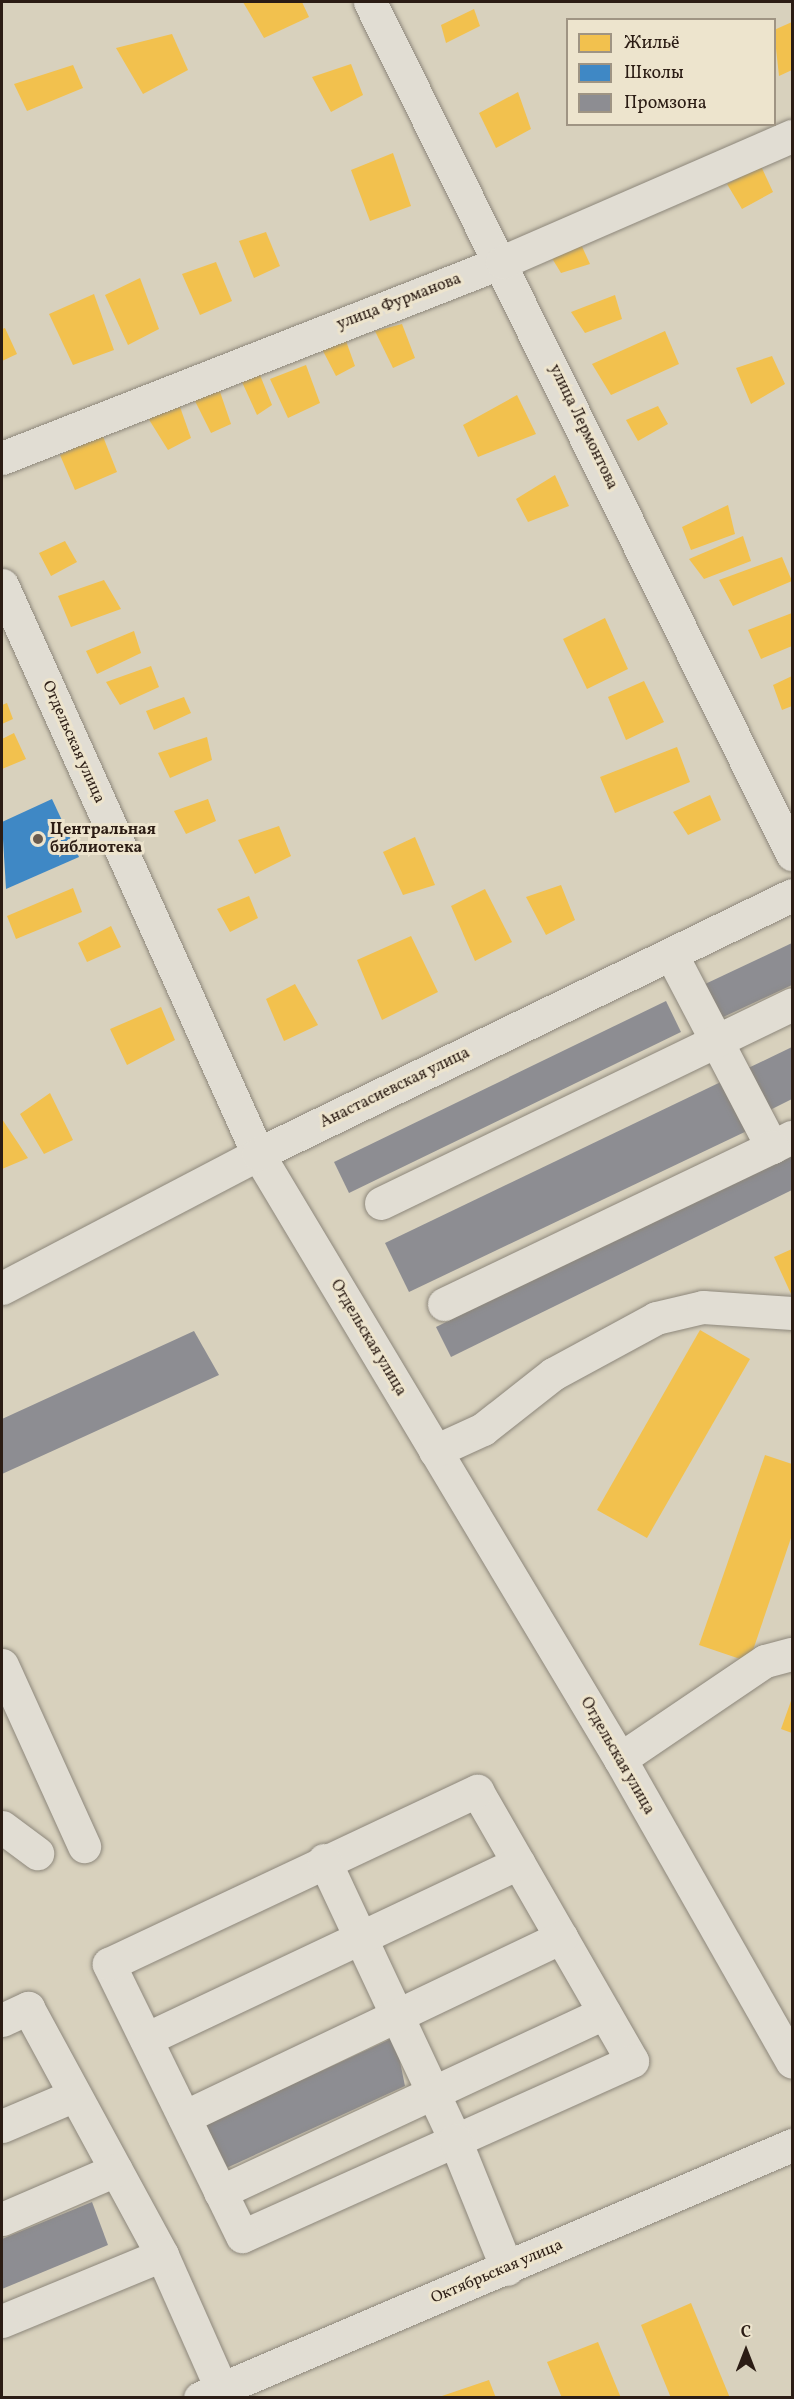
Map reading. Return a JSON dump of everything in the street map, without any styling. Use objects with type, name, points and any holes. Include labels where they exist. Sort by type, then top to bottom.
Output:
[{"type":"street","name":"улица Лермонтова","points":[[370,2],[502,262],[792,854]]},
{"type":"street","name":"улица Фурманова","points":[[2,458],[502,262],[792,136]]},
{"type":"street","name":"Отдельская улица","points":[[2,585],[258,1154],[620,1759],[792,2062]]},
{"type":"street","name":"Анастасиевская улица","points":[[2,1287],[258,1154],[792,894]]},
{"type":"street","points":[[444,1304],[782,1142],[716,1041],[671,954]]},
{"type":"street","points":[[381,1203],[792,1004]]},
{"type":"street","points":[[435,1451],[483,1429],[553,1374],[656,1318],[703,1307],[792,1313]]},
{"type":"street","points":[[620,1759],[765,1661],[792,1654]]},
{"type":"street","points":[[2,1665],[84,1846]]},
{"type":"street","points":[[477,1791],[518,1863],[632,2061],[242,2236],[109,1964],[324,1860],[477,1791]]},
{"type":"street","points":[[2,1827],[37,1853]]},
{"type":"street","points":[[324,1860],[455,2140],[507,2269]]},
{"type":"street","points":[[146,2039],[518,1863]]},
{"type":"street","points":[[184,2117],[561,1937]]},
{"type":"street","points":[[2,2020],[28,2008],[162,2255],[210,2393]]},
{"type":"street","points":[[220,2192],[431,2090],[604,2013]]},
{"type":"street","points":[[2,2126],[75,2095]]},
{"type":"street","name":"Октябрьская улица","points":[[210,2393],[507,2269],[792,2145]]},
{"type":"street","points":[[2,2219],[116,2170]]},
{"type":"street","points":[[2,2321],[162,2255]]},
{"type":"building: Жильё","points":[[243,2],[302,2],[309,17],[264,38]]},
{"type":"building: Жильё","points":[[474,9],[480,26],[446,43],[441,25]]},
{"type":"building: Жильё","points":[[792,22],[792,70],[779,76],[776,48],[776,29]]},
{"type":"building: Жильё","points":[[172,34],[188,70],[143,94],[116,48]]},
{"type":"building: Жильё","points":[[351,64],[363,95],[331,112],[312,77]]},
{"type":"building: Жильё","points":[[73,65],[83,88],[27,111],[14,84]]},
{"type":"building: Жильё","points":[[518,92],[531,129],[496,148],[479,113]]},
{"type":"building: Жильё","points":[[393,153],[411,206],[370,221],[351,170]]},
{"type":"building: Жильё","points":[[761,166],[773,192],[742,209],[727,184]]},
{"type":"building: Жильё","points":[[266,232],[280,266],[254,278],[239,241]]},
{"type":"building: Жильё","points":[[579,240],[590,264],[561,273],[547,250]]},
{"type":"building: Жильё","points":[[216,262],[232,301],[200,315],[182,274]]},
{"type":"building: Жильё","points":[[140,278],[159,329],[128,345],[105,295]]},
{"type":"building: Жильё","points":[[94,294],[114,350],[73,365],[49,314]]},
{"type":"building: Жильё","points":[[615,295],[622,319],[585,333],[571,312]]},
{"type":"building: Жильё","points":[[402,324],[415,358],[393,368],[375,331]]},
{"type":"building: Жильё","points":[[5,328],[17,354],[2,361],[2,329]]},
{"type":"building: Жильё","points":[[665,331],[679,364],[611,395],[592,364]]},
{"type":"building: Жильё","points":[[346,341],[355,366],[336,376],[322,349]]},
{"type":"building: Жильё","points":[[772,356],[785,384],[751,404],[736,368]]},
{"type":"building: Жильё","points":[[306,365],[320,403],[288,418],[270,379]]},
{"type":"building: Жильё","points":[[260,375],[272,405],[257,415],[242,382]]},
{"type":"building: Жильё","points":[[218,386],[231,424],[211,433],[191,393]]},
{"type":"building: Жильё","points":[[517,395],[536,434],[478,457],[463,425]]},
{"type":"building: Жильё","points":[[658,406],[668,424],[638,441],[626,420]]},
{"type":"building: Жильё","points":[[180,407],[191,438],[168,450],[148,418]]},
{"type":"building: Жильё","points":[[102,434],[117,472],[75,490],[60,455]]},
{"type":"building: Жильё","points":[[555,475],[569,506],[528,522],[516,499]]},
{"type":"building: Жильё","points":[[728,505],[735,534],[691,550],[682,527]]},
{"type":"building: Жильё","points":[[743,536],[751,561],[704,579],[689,559]]},
{"type":"building: Жильё","points":[[65,541],[77,562],[51,576],[39,553]]},
{"type":"building: Жильё","points":[[782,557],[792,581],[733,606],[719,580]]},
{"type":"building: Жильё","points":[[104,580],[121,609],[71,627],[58,596]]},
{"type":"building: Жильё","points":[[792,613],[792,646],[761,659],[748,630]]},
{"type":"building: Жильё","points":[[605,618],[628,669],[587,689],[563,639]]},
{"type":"building: Жильё","points":[[134,631],[141,653],[97,674],[86,651]]},
{"type":"building: Жильё","points":[[151,666],[159,687],[120,705],[106,682]]},
{"type":"building: Жильё","points":[[792,676],[792,706],[782,710],[773,685]]},
{"type":"building: Жильё","points":[[644,681],[664,722],[626,740],[608,697]]},
{"type":"building: Жильё","points":[[184,697],[191,713],[154,730],[146,711]]},
{"type":"building: Жильё","points":[[7,703],[13,719],[2,724],[2,705]]},
{"type":"building: Жильё","points":[[14,733],[26,759],[2,769],[2,739]]},
{"type":"building: Жильё","points":[[207,737],[212,760],[170,778],[158,753]]},
{"type":"building: Жильё","points":[[677,747],[690,782],[615,813],[600,777]]},
{"type":"building: Жильё","points":[[710,795],[721,820],[688,835],[673,812]]},
{"type":"building: Жильё","points":[[208,799],[216,821],[186,834],[174,811]]},
{"type":"building: Жильё","points":[[279,826],[291,856],[255,874],[238,840]]},
{"type":"building: Жильё","points":[[415,837],[435,885],[403,895],[383,852]]},
{"type":"building: Жильё","points":[[561,885],[575,920],[546,935],[526,897]]},
{"type":"building: Жильё","points":[[73,888],[82,912],[16,939],[7,916]]},
{"type":"building: Жильё","points":[[485,889],[512,942],[475,961],[451,906]]},
{"type":"building: Жильё","points":[[249,896],[258,918],[230,932],[217,909]]},
{"type":"building: Жильё","points":[[111,926],[121,947],[87,962],[78,943]]},
{"type":"building: Жильё","points":[[411,936],[438,992],[382,1020],[357,960]]},
{"type":"building: Жильё","points":[[295,984],[318,1025],[284,1041],[266,999]]},
{"type":"building: Жильё","points":[[161,1007],[175,1040],[127,1065],[110,1029]]},
{"type":"building: Жильё","points":[[50,1093],[73,1140],[44,1154],[20,1114]]},
{"type":"building: Жильё","points":[[2,1119],[28,1158],[2,1169]]},
{"type":"building: Жильё","points":[[792,1249],[792,1296],[774,1257]]},
{"type":"building: Жильё","points":[[700,1330],[750,1359],[647,1538],[597,1510]]},
{"type":"building: Жильё","points":[[765,1455],[792,1464],[792,1535],[749,1662],[699,1645]]},
{"type":"building: Жильё","points":[[792,1698],[792,1733],[781,1729]]},
{"type":"building: Жильё","points":[[691,2303],[730,2398],[671,2398],[641,2325]]},
{"type":"building: Жильё","points":[[598,2342],[621,2398],[562,2398],[547,2362]]},
{"type":"building: Жильё","points":[[489,2380],[496,2398],[439,2398],[439,2397]]},
{"type":"building: Школы","points":[[52,799],[79,857],[6,889],[2,822]]},
{"type":"building: Промзона","points":[[792,943],[792,985],[719,1019],[703,985]]},
{"type":"building: Промзона","points":[[666,1001],[681,1032],[349,1193],[334,1162]]},
{"type":"building: Промзона","points":[[792,1047],[792,1099],[764,1113],[744,1070]]},
{"type":"building: Промзона","points":[[727,1079],[751,1129],[409,1292],[385,1243]]},
{"type":"building: Промзона","points":[[792,1152],[792,1190],[451,1357],[436,1327]]},
{"type":"building: Промзона","points":[[194,1331],[219,1375],[2,1474],[2,1419]]},
{"type":"building: Промзона","points":[[395,2037],[405,2086],[222,2170],[204,2125]]},
{"type":"building: Промзона","points":[[92,2202],[108,2245],[2,2289],[2,2239]]},
{"type":"place","name":"Центральная библиотека","points":[[38,839]]}]
